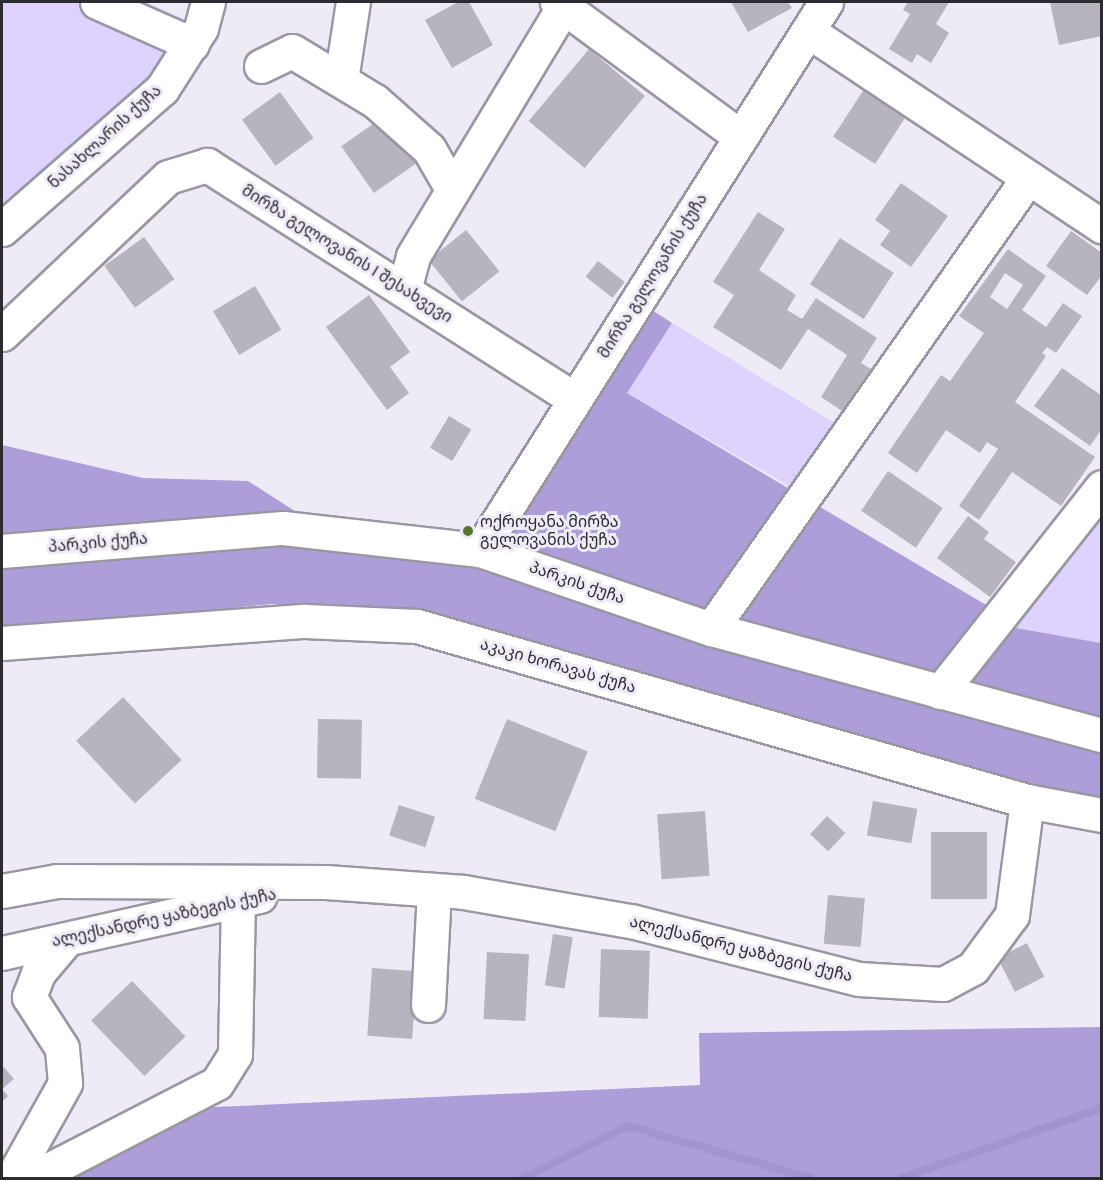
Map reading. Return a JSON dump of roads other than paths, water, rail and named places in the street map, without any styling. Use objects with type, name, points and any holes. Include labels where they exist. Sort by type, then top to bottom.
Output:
[{"type":"street","points":[[97,2],[192,44]]},
{"type":"street","name":"ნასახლარის ქუჩა","points":[[2,229],[162,89],[192,44],[208,2]]},
{"type":"street","points":[[341,80],[353,2]]},
{"type":"street","name":"მირზა გელოვანის ქუჩა","points":[[480,550],[826,2]]},
{"type":"street","points":[[404,290],[413,256],[562,3],[741,137]]},
{"type":"street","points":[[808,31],[1101,226]]},
{"type":"street","points":[[261,66],[292,51],[375,101],[429,149],[452,189]]},
{"type":"street","name":"მირზა გელოვანის I შესახვევი","points":[[2,334],[124,223],[168,177],[207,165],[575,399]]},
{"type":"street","points":[[711,629],[1028,178]]},
{"type":"street","points":[[940,692],[1101,487]]},
{"type":"street","name":"პარკის ქუჩა","points":[[2,551],[283,528],[480,550],[711,629],[1101,735]]},
{"type":"street","name":"აკაკი ხორავას ქუჩა","points":[[2,644],[293,621],[417,626],[1027,801],[1101,815]]},
{"type":"street","name":"ალექსანდრე ყაზბეგის ქუჩა","points":[[2,891],[57,880],[326,882],[434,890],[631,921],[860,979],[943,984],[973,968],[1012,915],[1027,801]]},
{"type":"street","name":"ალექსანდრე ყაზბეგის ქუჩა","points":[[2,953],[326,882]]},
{"type":"street","points":[[428,1005],[434,890]]},
{"type":"street","points":[[33,1179],[217,1083],[235,1054],[238,901]]},
{"type":"street","points":[[12,1179],[64,1083],[62,1048],[29,997],[38,973],[66,940]]},
{"type":"waterway","points":[[902,1178],[1102,1108]]},
{"type":"waterway","points":[[523,1178],[628,1126],[810,1178]]},
{"type":"place","name":"ოქროყანა მირზა გელოვანის ქუჩა","points":[[468,531]]}]
